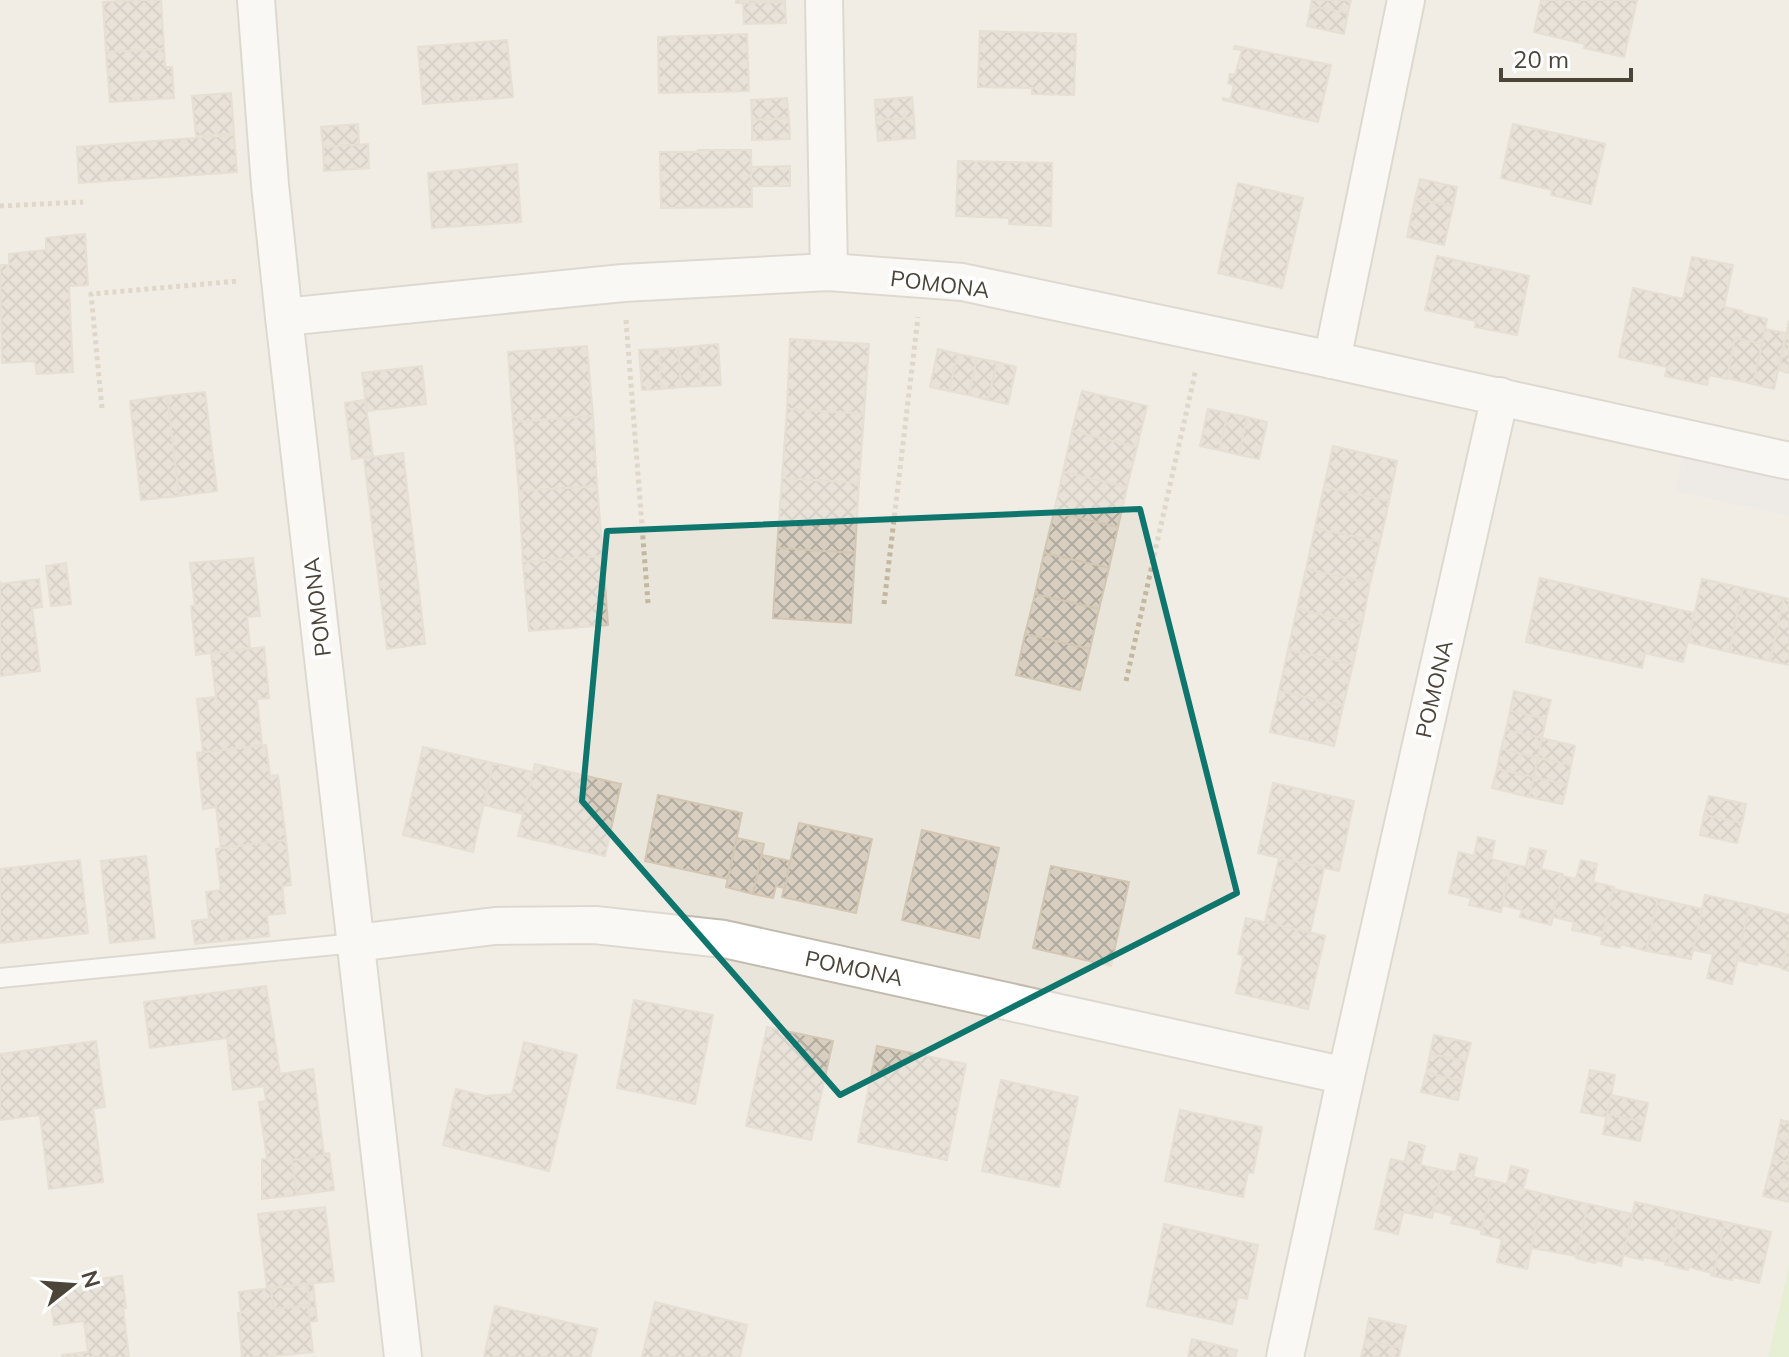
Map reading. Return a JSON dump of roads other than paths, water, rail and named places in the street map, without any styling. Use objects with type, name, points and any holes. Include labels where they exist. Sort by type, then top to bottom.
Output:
[{"type":"street","name":"POMONA","points":[[256,0],[284,317],[403,1357]]},
{"type":"street","points":[[824,0],[829,272]]},
{"type":"street","points":[[1332,360],[1406,0]]},
{"type":"street","name":"POMONA","points":[[284,317],[623,283],[829,272],[962,282],[1789,461]]},
{"type":"street","name":"POMONA","points":[[1285,1357],[1500,396]]},
{"type":"street","name":"POMONA","points":[[356,943],[524,925],[595,925],[724,939],[1346,1076]]},
{"type":"lane","name":"POMONA","points":[[0,978],[356,943]]}]
